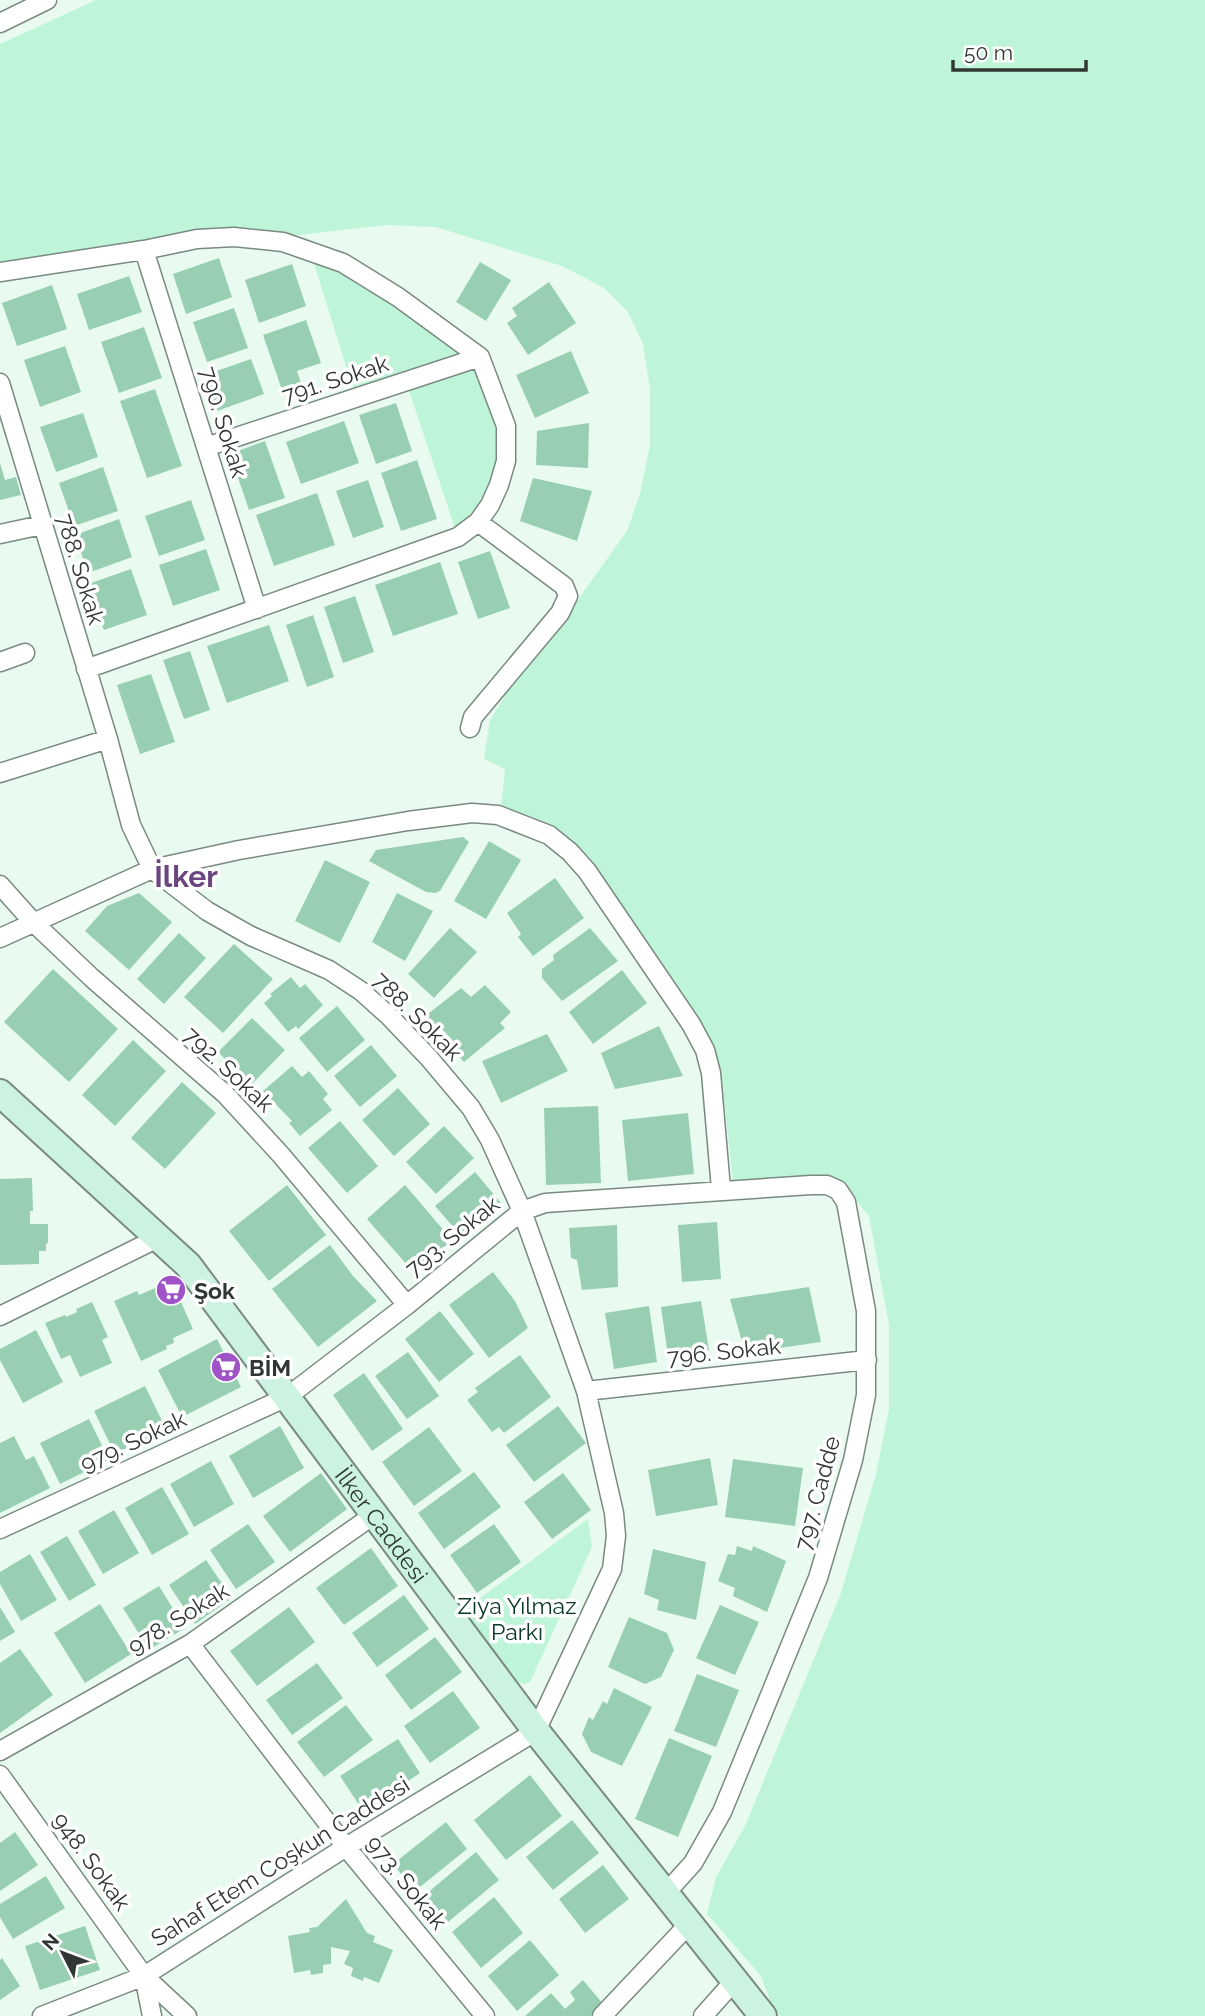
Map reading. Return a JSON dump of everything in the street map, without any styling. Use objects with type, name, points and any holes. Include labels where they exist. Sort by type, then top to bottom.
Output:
[{"type":"main road","name":"İlker Caddesi","points":[[0,1093],[188,1265],[536,1731],[763,2016]]},
{"type":"street","points":[[0,23],[47,0]]},
{"type":"street","points":[[0,272],[197,239],[234,237],[283,242],[343,263],[398,297],[480,357],[506,426],[506,461],[499,485],[478,522],[458,537],[86,669]]},
{"type":"street","name":"790. Sokak","points":[[144,250],[257,609]]},
{"type":"street","name":"791. Sokak","points":[[206,447],[480,357]]},
{"type":"street","name":"788. Sokak","points":[[0,383],[108,739],[131,825],[152,869],[207,911],[251,936],[329,970],[361,991],[389,1016],[471,1108],[490,1140],[522,1211],[586,1391],[614,1513],[616,1536],[612,1569],[536,1731]]},
{"type":"street","points":[[470,729],[473,717],[553,622],[568,596],[564,586],[478,522]]},
{"type":"street","points":[[0,534],[42,525]]},
{"type":"street","points":[[0,662],[25,653]]},
{"type":"street","points":[[0,773],[108,739]]},
{"type":"street","points":[[0,937],[152,869],[239,850],[408,821],[472,813],[498,815],[548,835],[570,852],[587,871],[691,1024],[705,1050],[711,1073],[721,1189]]},
{"type":"street","name":"792. Sokak","points":[[0,885],[33,922],[137,1018],[225,1094],[281,1154],[407,1305]]},
{"type":"street","name":"797. Cadde","points":[[665,1894],[693,1863],[722,1812],[818,1578],[853,1460],[866,1395],[866,1311],[860,1265],[846,1202],[838,1190],[827,1185],[721,1189]]},
{"type":"street","name":"793. Sokak","points":[[287,1397],[407,1305],[522,1211],[545,1203],[721,1189]]},
{"type":"street","points":[[0,1316],[160,1237]]},
{"type":"street","name":"796. Sokak","points":[[586,1391],[867,1360]]},
{"type":"street","name":"979. Sokak","points":[[0,1529],[287,1397]]},
{"type":"street","name":"978. Sokak","points":[[0,1751],[190,1644],[375,1514]]},
{"type":"street","name":"973. Sokak","points":[[190,1644],[346,1847],[485,2016]]},
{"type":"street","name":"Sahaf Etem Coşkun Caddesi","points":[[42,2016],[144,1976],[346,1847],[536,1731]]},
{"type":"street","name":"948. Sokak","points":[[0,1775],[144,1976]]},
{"type":"street","points":[[602,2016],[689,1924]]},
{"type":"street","points":[[144,1976],[152,2016]]},
{"type":"street","points":[[144,1976],[187,2016]]},
{"type":"street","points":[[703,2016],[736,1979]]},
{"type":"green space","points":[[96,0],[1205,0],[1205,2016],[780,2016],[771,2003],[761,1976],[707,1914],[716,1877],[745,1826],[841,1593],[876,1474],[889,1409],[889,1325],[869,1216],[848,1191],[734,1192],[725,1108],[710,1046],[591,868],[501,807],[505,769],[484,759],[490,720],[508,691],[627,531],[640,494],[650,445],[650,389],[643,344],[628,312],[604,288],[562,266],[436,227],[387,225],[0,269],[0,44]]},
{"type":"green space","points":[[310,251],[480,357],[506,426],[499,485],[458,537],[406,382],[356,398]]},
{"type":"green space","name":"Ziya Yılmaz Parkı","points":[[588,1519],[592,1547],[530,1682],[524,1684],[514,1681],[464,1610]]},
{"type":"building","points":[[219,258],[232,297],[186,314],[173,274]]},
{"type":"building","points":[[480,262],[511,280],[486,321],[456,302]]},
{"type":"building","points":[[292,264],[306,306],[259,323],[245,280]]},
{"type":"building","points":[[129,276],[142,312],[89,330],[77,294]]},
{"type":"building","points":[[549,282],[576,323],[528,355],[507,323],[517,316],[512,308]]},
{"type":"building","points":[[52,285],[67,329],[17,346],[2,303]]},
{"type":"building","points":[[234,308],[248,348],[207,362],[193,322]]},
{"type":"building","points":[[306,320],[321,363],[297,371],[301,383],[282,390],[263,335]]},
{"type":"building","points":[[144,327],[162,378],[119,393],[101,342]]},
{"type":"building","points":[[65,346],[81,392],[40,407],[24,360]]},
{"type":"building","points":[[571,351],[589,393],[535,418],[516,375]]},
{"type":"building","points":[[251,359],[264,394],[217,411],[205,375]]},
{"type":"building","points":[[155,389],[182,466],[147,478],[120,401]]},
{"type":"building","points":[[396,403],[412,451],[376,464],[359,415]]},
{"type":"building","points":[[83,413],[98,457],[56,472],[40,427]]},
{"type":"building","points":[[344,421],[359,463],[301,484],[286,442]]},
{"type":"building","points":[[589,423],[588,468],[536,465],[537,431]]},
{"type":"building","points":[[265,441],[285,498],[249,510],[230,454]]},
{"type":"building","points":[[417,460],[437,519],[401,531],[381,473]]},
{"type":"building","points":[[0,463],[5,480],[16,477],[21,495],[0,500]]},
{"type":"building","points":[[103,467],[118,511],[74,526],[59,483]]},
{"type":"building","points":[[533,478],[592,491],[577,541],[520,521]]},
{"type":"building","points":[[368,480],[384,527],[353,538],[336,491]]},
{"type":"building","points":[[317,493],[335,545],[274,566],[256,515]]},
{"type":"building","points":[[191,500],[205,540],[159,556],[145,516]]},
{"type":"building","points":[[119,519],[132,557],[88,573],[75,535]]},
{"type":"building","points":[[206,549],[220,590],[173,606],[159,565]]},
{"type":"building","points":[[490,551],[510,608],[478,619],[458,562]]},
{"type":"building","points":[[440,562],[458,614],[393,636],[375,585]]},
{"type":"building","points":[[131,569],[147,615],[104,630],[88,584]]},
{"type":"building","points":[[355,596],[374,652],[343,663],[324,607]]},
{"type":"building","points":[[313,615],[334,677],[307,687],[286,625]]},
{"type":"building","points":[[269,625],[289,681],[227,703],[207,646]]},
{"type":"building","points":[[190,651],[210,710],[184,719],[163,660]]},
{"type":"building","points":[[151,674],[175,742],[140,754],[117,685]]},
{"type":"building","points":[[463,837],[469,842],[440,891],[435,893],[426,892],[369,861],[376,850]]},
{"type":"building","points":[[489,841],[521,860],[486,919],[454,901]]},
{"type":"building","points":[[325,860],[370,882],[340,943],[295,921]]},
{"type":"building","points":[[555,878],[584,918],[533,956],[518,937],[521,934],[507,913]]},
{"type":"building","points":[[139,893],[172,922],[129,970],[85,931],[107,906]]},
{"type":"building","points":[[397,893],[433,911],[405,961],[372,942]]},
{"type":"building","points":[[450,928],[477,952],[434,998],[408,974]]},
{"type":"building","points":[[590,928],[618,961],[562,1001],[542,978],[542,969],[554,960],[553,955]]},
{"type":"building","points":[[179,933],[206,958],[164,1004],[137,979]]},
{"type":"building","points":[[234,944],[273,979],[223,1033],[184,997]]},
{"type":"building","points":[[53,969],[118,1029],[69,1082],[4,1022]]},
{"type":"building","points":[[622,970],[647,1003],[593,1044],[569,1012]]},
{"type":"building","points":[[291,977],[300,988],[305,984],[323,1005],[298,1029],[296,1026],[288,1032],[264,1003],[272,996],[270,994]]},
{"type":"building","points":[[485,985],[511,1012],[500,1023],[505,1028],[464,1062],[453,1050],[457,1045],[441,1028],[437,1031],[424,1017],[461,988],[471,997]]},
{"type":"building","points":[[337,1006],[365,1040],[327,1072],[299,1038]]},
{"type":"building","points":[[252,1018],[285,1050],[251,1085],[218,1052]]},
{"type":"building","points":[[659,1026],[683,1076],[615,1089],[601,1053]]},
{"type":"building","points":[[547,1034],[568,1071],[501,1103],[482,1061]]},
{"type":"building","points":[[133,1040],[166,1071],[115,1126],[82,1095]]},
{"type":"building","points":[[371,1045],[397,1076],[360,1107],[334,1076]]},
{"type":"building","points":[[292,1066],[302,1077],[309,1071],[328,1094],[323,1099],[332,1110],[300,1136],[289,1123],[292,1121],[263,1091]]},
{"type":"building","points":[[182,1082],[216,1113],[165,1169],[131,1138]]},
{"type":"building","points":[[398,1088],[430,1124],[394,1156],[362,1120]]},
{"type":"building","points":[[598,1106],[601,1183],[546,1185],[544,1108]]},
{"type":"building","points":[[688,1113],[694,1174],[628,1181],[622,1120]]},
{"type":"building","points":[[340,1121],[378,1166],[347,1193],[308,1148]]},
{"type":"building","points":[[444,1126],[474,1158],[436,1194],[406,1162]]},
{"type":"building","points":[[475,1172],[501,1203],[462,1237],[435,1206]]},
{"type":"building","points":[[32,1178],[33,1211],[30,1211],[30,1224],[48,1224],[46,1251],[39,1251],[39,1264],[0,1265],[0,1179]]},
{"type":"building","points":[[287,1185],[326,1235],[269,1281],[229,1231]]},
{"type":"building","points":[[405,1185],[452,1240],[414,1273],[367,1219]]},
{"type":"building","points":[[717,1222],[721,1279],[682,1282],[678,1225]]},
{"type":"building","points":[[617,1225],[618,1287],[582,1290],[577,1260],[571,1258],[569,1228]]},
{"type":"building","points":[[330,1245],[353,1276],[377,1301],[318,1347],[272,1289]]},
{"type":"building","points":[[493,1272],[515,1301],[528,1328],[489,1358],[449,1305]]},
{"type":"building","points":[[809,1287],[821,1342],[745,1353],[730,1299]]},
{"type":"building","points":[[155,1288],[160,1298],[176,1291],[193,1329],[173,1338],[174,1343],[166,1346],[167,1349],[141,1361],[114,1301],[137,1291],[139,1295]]},
{"type":"building","points":[[701,1301],[709,1350],[668,1356],[661,1307]]},
{"type":"building","points":[[92,1302],[108,1337],[102,1340],[112,1363],[80,1377],[70,1355],[61,1359],[45,1323],[65,1315],[66,1317]]},
{"type":"building","points":[[649,1306],[657,1362],[614,1369],[605,1313]]},
{"type":"building","points":[[440,1311],[474,1354],[439,1382],[405,1339]]},
{"type":"building","points":[[36,1330],[63,1382],[23,1403],[0,1360],[0,1349]]},
{"type":"building","points":[[217,1339],[241,1387],[182,1417],[158,1370]]},
{"type":"building","points":[[408,1352],[439,1396],[407,1419],[375,1376]]},
{"type":"building","points":[[520,1355],[551,1397],[504,1433],[499,1427],[492,1432],[467,1400],[478,1392],[475,1388]]},
{"type":"building","points":[[364,1373],[403,1429],[372,1451],[333,1395]]},
{"type":"building","points":[[145,1386],[166,1429],[115,1454],[94,1411]]},
{"type":"building","points":[[558,1406],[586,1443],[534,1482],[506,1445]]},
{"type":"building","points":[[89,1419],[109,1460],[60,1484],[40,1443]]},
{"type":"building","points":[[280,1426],[304,1468],[253,1498],[229,1456]]},
{"type":"building","points":[[429,1427],[462,1471],[414,1506],[382,1462]]},
{"type":"building","points":[[14,1436],[26,1460],[34,1456],[50,1488],[0,1513],[0,1443]]},
{"type":"building","points":[[710,1458],[718,1505],[656,1516],[648,1470]]},
{"type":"building","points":[[733,1459],[803,1468],[795,1526],[725,1517]]},
{"type":"building","points":[[211,1461],[234,1504],[194,1527],[170,1484]]},
{"type":"building","points":[[474,1472],[501,1507],[444,1549],[418,1513]]},
{"type":"building","points":[[321,1473],[347,1509],[290,1552],[263,1516]]},
{"type":"building","points":[[563,1473],[591,1510],[552,1539],[524,1502]]},
{"type":"building","points":[[162,1487],[189,1534],[152,1555],[125,1508]]},
{"type":"building","points":[[114,1510],[139,1553],[103,1574],[78,1531]]},
{"type":"building","points":[[248,1524],[275,1562],[236,1589],[210,1550]]},
{"type":"building","points":[[494,1524],[521,1562],[477,1593],[450,1555]]},
{"type":"building","points":[[67,1536],[96,1585],[69,1601],[40,1552]]},
{"type":"building","points":[[737,1546],[752,1551],[753,1546],[786,1561],[767,1612],[733,1596],[735,1588],[718,1581],[728,1554],[735,1555]]},
{"type":"building","points":[[371,1548],[398,1586],[344,1625],[316,1588]]},
{"type":"building","points":[[653,1549],[706,1562],[696,1620],[657,1610],[659,1600],[644,1594]]},
{"type":"building","points":[[30,1554],[57,1600],[21,1621],[0,1584],[0,1572]]},
{"type":"building","points":[[206,1560],[232,1598],[195,1624],[169,1585]]},
{"type":"building","points":[[159,1586],[185,1628],[149,1650],[123,1608]]},
{"type":"building","points":[[404,1595],[429,1629],[377,1667],[352,1633]]},
{"type":"building","points":[[100,1604],[131,1654],[85,1683],[54,1633]]},
{"type":"building","points":[[720,1605],[759,1622],[735,1675],[696,1658]]},
{"type":"building","points":[[0,1607],[15,1632],[0,1641]]},
{"type":"building","points":[[289,1607],[315,1642],[257,1686],[230,1651]]},
{"type":"building","points":[[629,1617],[667,1633],[674,1650],[661,1677],[645,1684],[608,1667]]},
{"type":"building","points":[[435,1637],[462,1672],[411,1710],[385,1675]]},
{"type":"building","points":[[20,1649],[53,1695],[0,1733],[0,1663]]},
{"type":"building","points":[[317,1663],[343,1698],[292,1735],[266,1700]]},
{"type":"building","points":[[697,1674],[739,1690],[716,1747],[674,1731]]},
{"type":"building","points":[[614,1688],[652,1707],[622,1766],[591,1752],[582,1734],[589,1717],[593,1720],[603,1701],[607,1704]]},
{"type":"building","points":[[453,1691],[480,1728],[430,1763],[404,1726]]},
{"type":"building","points":[[346,1705],[373,1740],[324,1777],[297,1742]]},
{"type":"building","points":[[669,1738],[712,1756],[678,1837],[635,1819]]},
{"type":"building","points":[[398,1739],[420,1773],[363,1811],[340,1776]]},
{"type":"building","points":[[530,1775],[562,1816],[506,1860],[474,1820]]},
{"type":"building","points":[[572,1820],[599,1853],[553,1890],[526,1857]]},
{"type":"building","points":[[446,1822],[467,1849],[415,1891],[393,1864]]},
{"type":"building","points":[[15,1832],[38,1865],[0,1891],[0,1843]]},
{"type":"building","points":[[476,1852],[499,1880],[448,1922],[425,1895]]},
{"type":"building","points":[[603,1865],[629,1899],[585,1933],[559,1899]]},
{"type":"building","points":[[46,1876],[65,1908],[13,1939],[0,1917],[0,1904]]},
{"type":"building","points":[[494,1897],[523,1933],[481,1968],[452,1932]]},
{"type":"building","points":[[346,1899],[367,1933],[375,1936],[373,1942],[393,1950],[379,1983],[364,1977],[363,1981],[351,1976],[353,1968],[344,1964],[350,1951],[331,1947],[331,1964],[323,1965],[323,1973],[311,1975],[310,1970],[294,1973],[288,1936],[310,1932],[309,1928],[317,1927]]},
{"type":"building","points":[[85,1926],[100,1970],[40,1990],[25,1946]]},
{"type":"building","points":[[530,1940],[559,1975],[517,2011],[488,1976]]},
{"type":"building","points":[[2,1958],[20,1986],[0,2000],[0,1960]]},
{"type":"building","points":[[583,1980],[604,2005],[591,2016],[525,2016],[551,1993],[565,2009],[575,2000],[570,1992]]},
{"type":"place","name":"Şok","points":[[171,1290]]},
{"type":"place","name":"BİM","points":[[226,1367]]},
{"type":"district","name":"İlker","points":[[186,876]]}]
